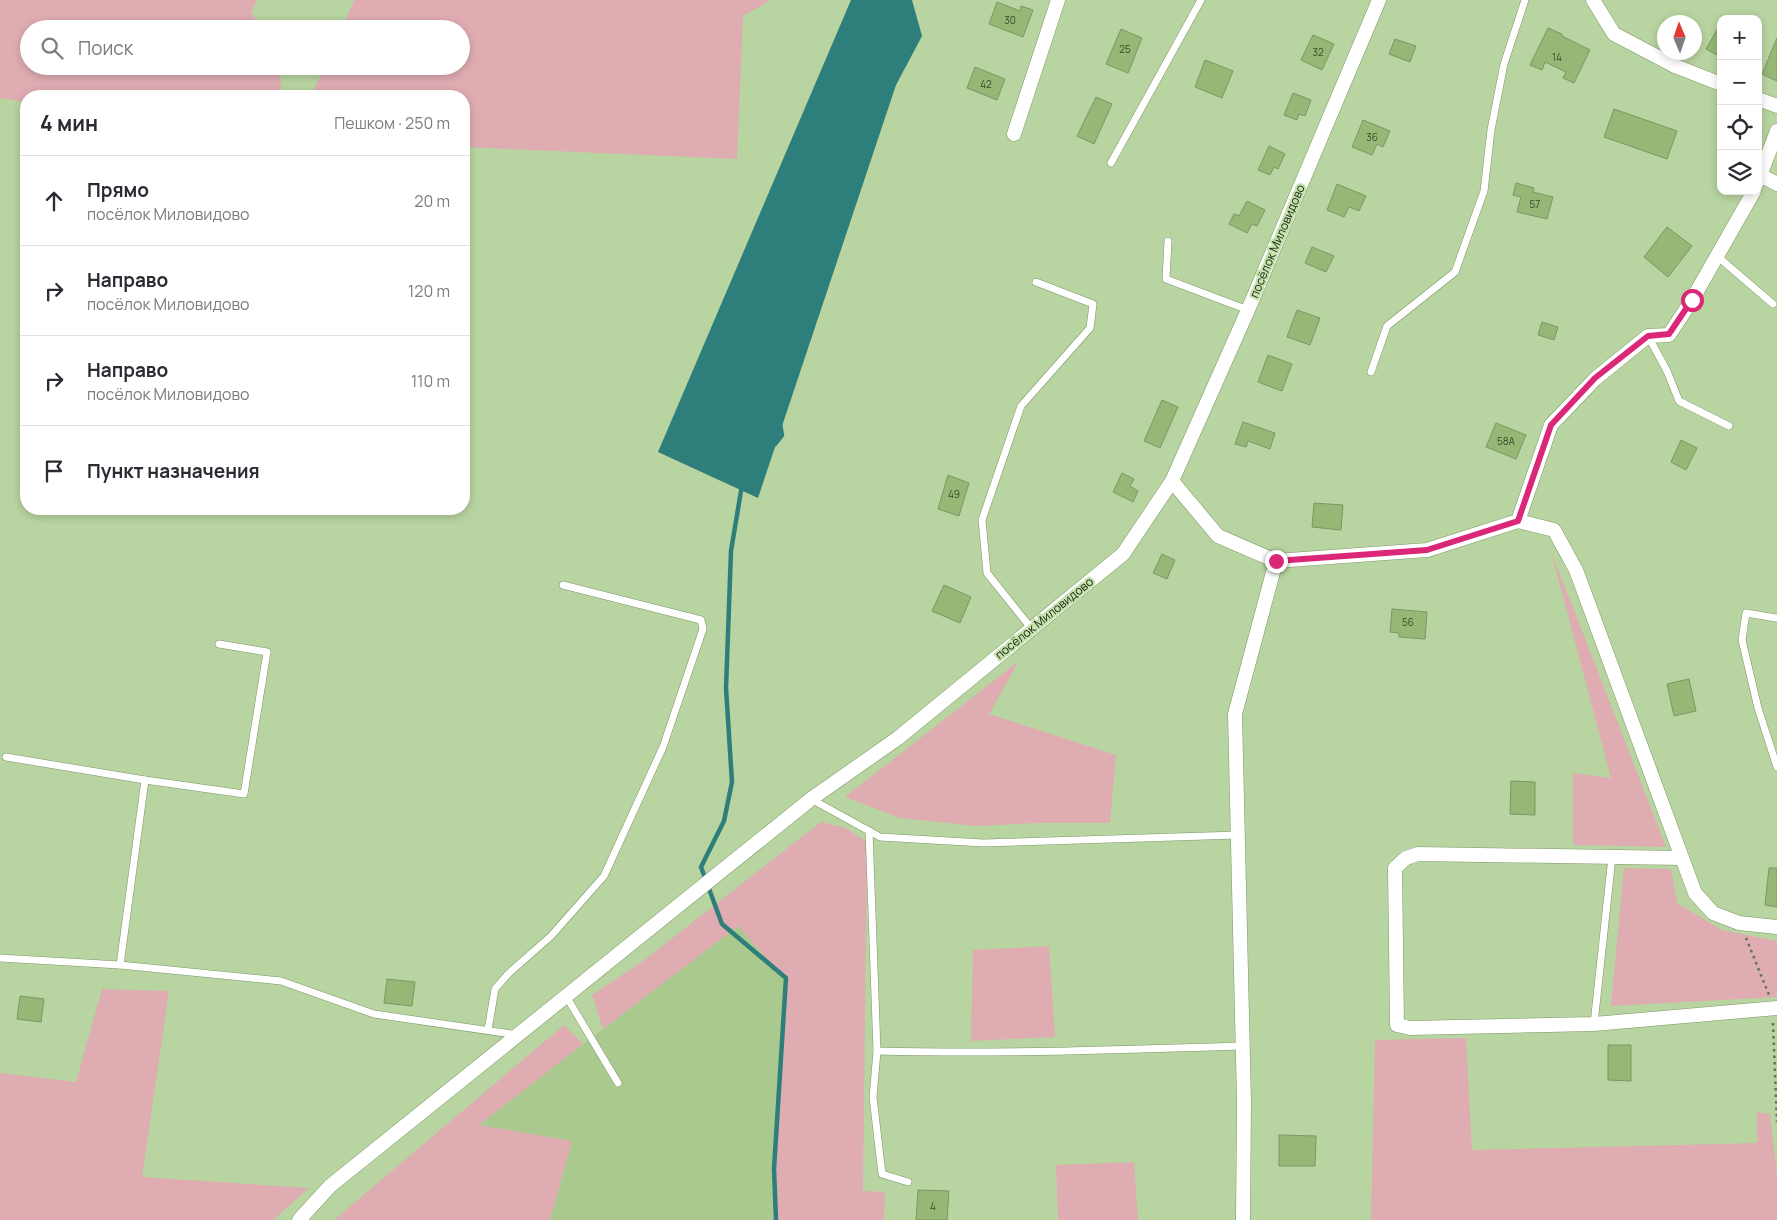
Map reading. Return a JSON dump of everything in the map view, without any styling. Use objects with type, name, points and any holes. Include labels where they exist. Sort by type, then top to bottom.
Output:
[{"type":"street","points":[[1014,134],[1058,0]]},
{"type":"street","name":"посёлок Миловидово","points":[[299,1220],[330,1186],[518,1034],[811,799],[898,738],[1123,554],[1172,481],[1248,310],[1379,0]]},
{"type":"street","points":[[1593,0],[1614,34],[1675,66],[1717,82]]},
{"type":"street","points":[[1762,100],[1777,106]]},
{"type":"street","points":[[1762,170],[1777,131]]},
{"type":"street","points":[[1762,179],[1777,184]]},
{"type":"street","points":[[1518,521],[1551,425],[1595,378],[1648,336],[1669,334],[1692,300],[1752,195]]},
{"type":"street","points":[[1172,481],[1218,536],[1276,561],[1427,550],[1518,521],[1554,530],[1576,570],[1695,893],[1712,913],[1739,923],[1777,927]]},
{"type":"street","points":[[1243,1220],[1244,1102],[1235,714],[1276,561]]},
{"type":"street","points":[[1682,858],[1418,854],[1406,858],[1395,868],[1397,1025],[1410,1028],[1594,1024],[1777,1008]]},
{"type":"lane","points":[[1112,163],[1201,0]]},
{"type":"lane","points":[[1371,372],[1387,326],[1455,272],[1484,191],[1492,130],[1504,64],[1525,0]]},
{"type":"lane","points":[[1168,241],[1166,279],[1248,310]]},
{"type":"lane","points":[[1717,256],[1773,304]]},
{"type":"lane","points":[[1031,628],[987,573],[982,520],[1021,406],[1090,328],[1093,304],[1036,282]]},
{"type":"lane","points":[[1648,336],[1668,371],[1679,401],[1729,426]]},
{"type":"lane","points":[[488,1030],[495,988],[551,936],[604,876],[663,747],[703,629],[701,620],[563,584]]},
{"type":"lane","points":[[1776,618],[1746,613],[1742,640],[1758,708],[1777,767]]},
{"type":"lane","points":[[6,757],[244,794],[267,652],[219,644]]},
{"type":"lane","points":[[120,965],[145,780]]},
{"type":"lane","points":[[811,799],[880,837],[983,842],[1238,835]]},
{"type":"lane","points":[[869,831],[877,1051],[873,1097],[882,1174],[908,1182]]},
{"type":"lane","points":[[1594,1024],[1612,857]]},
{"type":"lane","points":[[0,958],[120,965],[280,981],[374,1014],[518,1034]]},
{"type":"lane","points":[[566,996],[618,1083]]},
{"type":"lane","points":[[877,1051],[960,1053],[1072,1052],[1242,1046]]},
{"type":"shaded area","points":[[0,0],[257,0],[251,13],[257,20],[20,20],[20,75],[280,75],[281,90],[20,90],[20,101],[0,98]]},
{"type":"shaded area","points":[[354,0],[771,0],[743,16],[737,159],[470,147],[470,90],[314,90],[321,75],[470,75],[470,20],[346,20]]},
{"type":"shaded area","points":[[1551,551],[1666,847],[1573,845],[1573,773],[1611,778]]},
{"type":"shaded area","points":[[1019,661],[989,714],[1116,755],[1110,823],[1037,823],[977,826],[900,818],[845,797]]},
{"type":"shaded area","points":[[821,822],[846,828],[867,842],[863,1191],[885,1192],[884,1220],[773,1220],[786,980],[738,926],[603,1029],[592,995],[643,961]]},
{"type":"shaded area","points":[[1624,868],[1671,869],[1677,903],[1722,930],[1777,941],[1777,997],[1611,1006]]},
{"type":"shaded area","points":[[738,925],[786,980],[773,1220],[550,1220],[572,1141],[478,1125]]},
{"type":"shaded area","points":[[1049,946],[1055,1037],[971,1041],[973,950]]},
{"type":"shaded area","points":[[102,989],[169,991],[142,1177],[309,1188],[273,1220],[0,1220],[0,1073],[76,1082]]},
{"type":"shaded area","points":[[564,1025],[583,1044],[479,1125],[572,1141],[550,1220],[334,1220]]},
{"type":"shaded area","points":[[1466,1038],[1472,1150],[1757,1143],[1757,1112],[1770,1114],[1777,1175],[1777,1220],[1371,1220],[1375,1040]]},
{"type":"shaded area","points":[[1134,1162],[1138,1220],[1058,1220],[1056,1165]]},
{"type":"water","points":[[851,0],[912,0],[922,36],[896,85],[758,498],[658,452]]},
{"type":"building","points":[[997,2],[1020,11],[1021,6],[1033,10],[1023,37],[989,24]]},
{"type":"building","points":[[1548,28],[1590,50],[1574,83],[1563,78],[1566,72],[1545,62],[1542,70],[1530,65]]},
{"type":"building","points":[[1121,29],[1142,38],[1128,73],[1106,64]]},
{"type":"building","points":[[1717,30],[1717,55],[1706,49]]},
{"type":"building","points":[[1313,35],[1334,44],[1322,70],[1301,60]]},
{"type":"building","points":[[1777,38],[1777,81],[1762,74]]},
{"type":"building","points":[[1395,39],[1416,46],[1410,62],[1389,54]]},
{"type":"building","points":[[1205,60],[1233,71],[1222,98],[1195,87]]},
{"type":"building","points":[[975,67],[1005,79],[997,100],[967,88]]},
{"type":"building","points":[[1293,93],[1311,100],[1305,116],[1299,114],[1297,120],[1284,115]]},
{"type":"building","points":[[1096,97],[1112,104],[1094,144],[1077,136]]},
{"type":"building","points":[[1614,109],[1677,131],[1667,159],[1604,137]]},
{"type":"building","points":[[1363,120],[1390,131],[1383,147],[1377,144],[1372,155],[1352,147]]},
{"type":"building","points":[[1269,146],[1285,154],[1278,169],[1274,167],[1270,175],[1258,170]]},
{"type":"building","points":[[1516,183],[1534,188],[1533,192],[1553,197],[1547,219],[1517,212],[1521,197],[1513,195]]},
{"type":"building","points":[[1337,184],[1366,196],[1359,211],[1349,207],[1344,217],[1327,210]]},
{"type":"building","points":[[1247,201],[1265,210],[1257,226],[1252,224],[1247,233],[1229,224],[1234,214],[1239,216]]},
{"type":"building","points":[[1667,227],[1692,246],[1668,277],[1644,257]]},
{"type":"building","points":[[1312,247],[1334,256],[1326,272],[1305,263]]},
{"type":"building","points":[[1297,310],[1320,318],[1310,345],[1287,337]]},
{"type":"building","points":[[1542,322],[1558,327],[1554,340],[1538,335]]},
{"type":"building","points":[[1268,355],[1292,364],[1282,391],[1258,382]]},
{"type":"building","points":[[1162,400],[1178,407],[1160,448],[1144,441]]},
{"type":"building","points":[[1243,422],[1275,433],[1270,449],[1248,441],[1246,447],[1235,444]]},
{"type":"building","points":[[1496,423],[1526,435],[1516,459],[1486,447]]},
{"type":"building","points":[[1681,440],[1697,448],[1686,470],[1671,462]]},
{"type":"building","points":[[1122,473],[1134,479],[1130,486],[1138,491],[1133,502],[1113,492]]},
{"type":"building","points":[[948,475],[969,483],[959,516],[938,509]]},
{"type":"building","points":[[1314,503],[1343,505],[1341,530],[1312,527]]},
{"type":"building","points":[[1162,554],[1175,560],[1167,579],[1153,573]]},
{"type":"building","points":[[944,585],[971,597],[960,623],[932,611]]},
{"type":"building","points":[[1392,609],[1427,612],[1425,639],[1399,637],[1399,633],[1390,632]]},
{"type":"building","points":[[1689,679],[1696,711],[1674,716],[1667,684]]},
{"type":"building","points":[[1511,781],[1535,782],[1535,815],[1510,814]]},
{"type":"building","points":[[1769,868],[1777,868],[1777,907],[1765,905]]},
{"type":"building","points":[[387,979],[415,982],[412,1006],[384,1003]]},
{"type":"building","points":[[20,996],[44,999],[41,1022],[17,1019]]},
{"type":"building","points":[[1608,1045],[1631,1045],[1631,1081],[1608,1080]]},
{"type":"building","points":[[1279,1135],[1316,1136],[1315,1166],[1279,1166]]},
{"type":"building","points":[[918,1190],[949,1191],[947,1220],[916,1220]]},
{"type":"waterway","points":[[775,444],[782,435],[780,424]]},
{"type":"waterway","points":[[742,485],[731,551],[726,688],[732,782],[724,821],[701,867],[722,924],[786,978],[774,1169],[776,1220]]},
{"type":"route","points":[[1276,561],[1427,550],[1518,521],[1551,425],[1595,378],[1648,336],[1669,334],[1692,300]]}]
